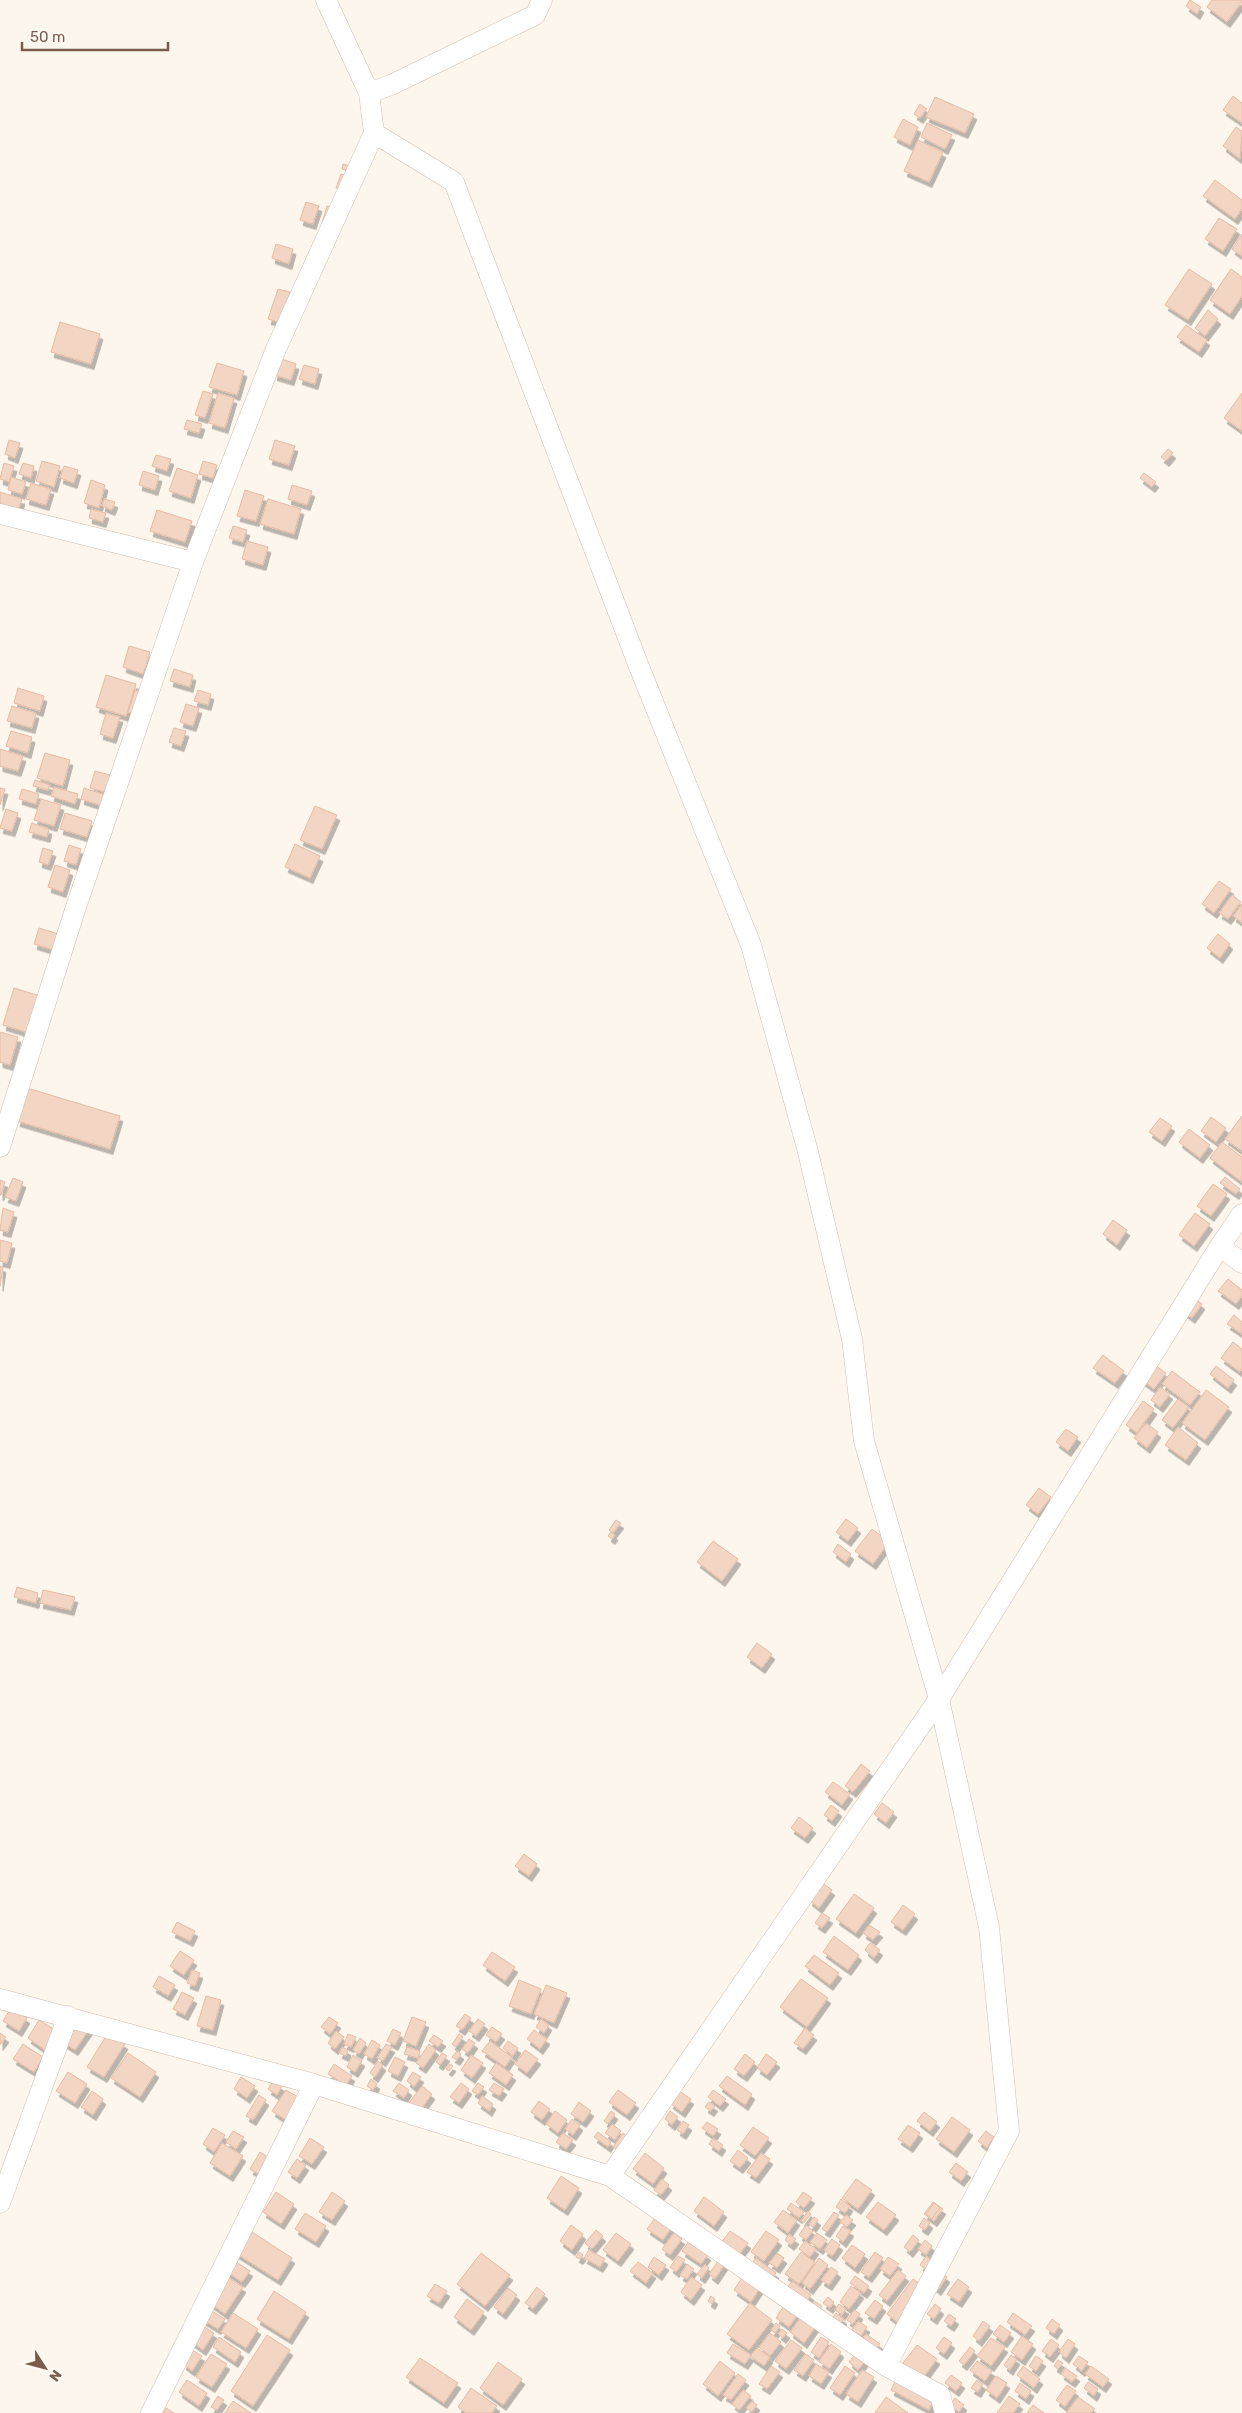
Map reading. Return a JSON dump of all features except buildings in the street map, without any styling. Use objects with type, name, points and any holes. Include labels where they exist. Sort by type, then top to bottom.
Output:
[{"type":"street","points":[[0,1147],[75,910],[193,562],[276,349],[374,133],[369,92],[326,0]]},
{"type":"street","points":[[369,92],[390,85],[538,7]]},
{"type":"street","points":[[374,133],[454,182],[638,664],[750,945],[806,1148],[852,1340],[864,1441],[939,1699],[989,1927],[1009,2131],[886,2366]]},
{"type":"street","points":[[0,514],[193,562]]},
{"type":"street","points":[[610,2176],[939,1699],[1220,1246],[1242,1214]]},
{"type":"street","points":[[1220,1246],[1242,1263]]},
{"type":"street","points":[[0,1999],[314,2084],[610,2176],[886,2366],[940,2395],[945,2413]]},
{"type":"street","points":[[0,2203],[68,2016]]},
{"type":"street","points":[[150,2413],[314,2084]]}]
